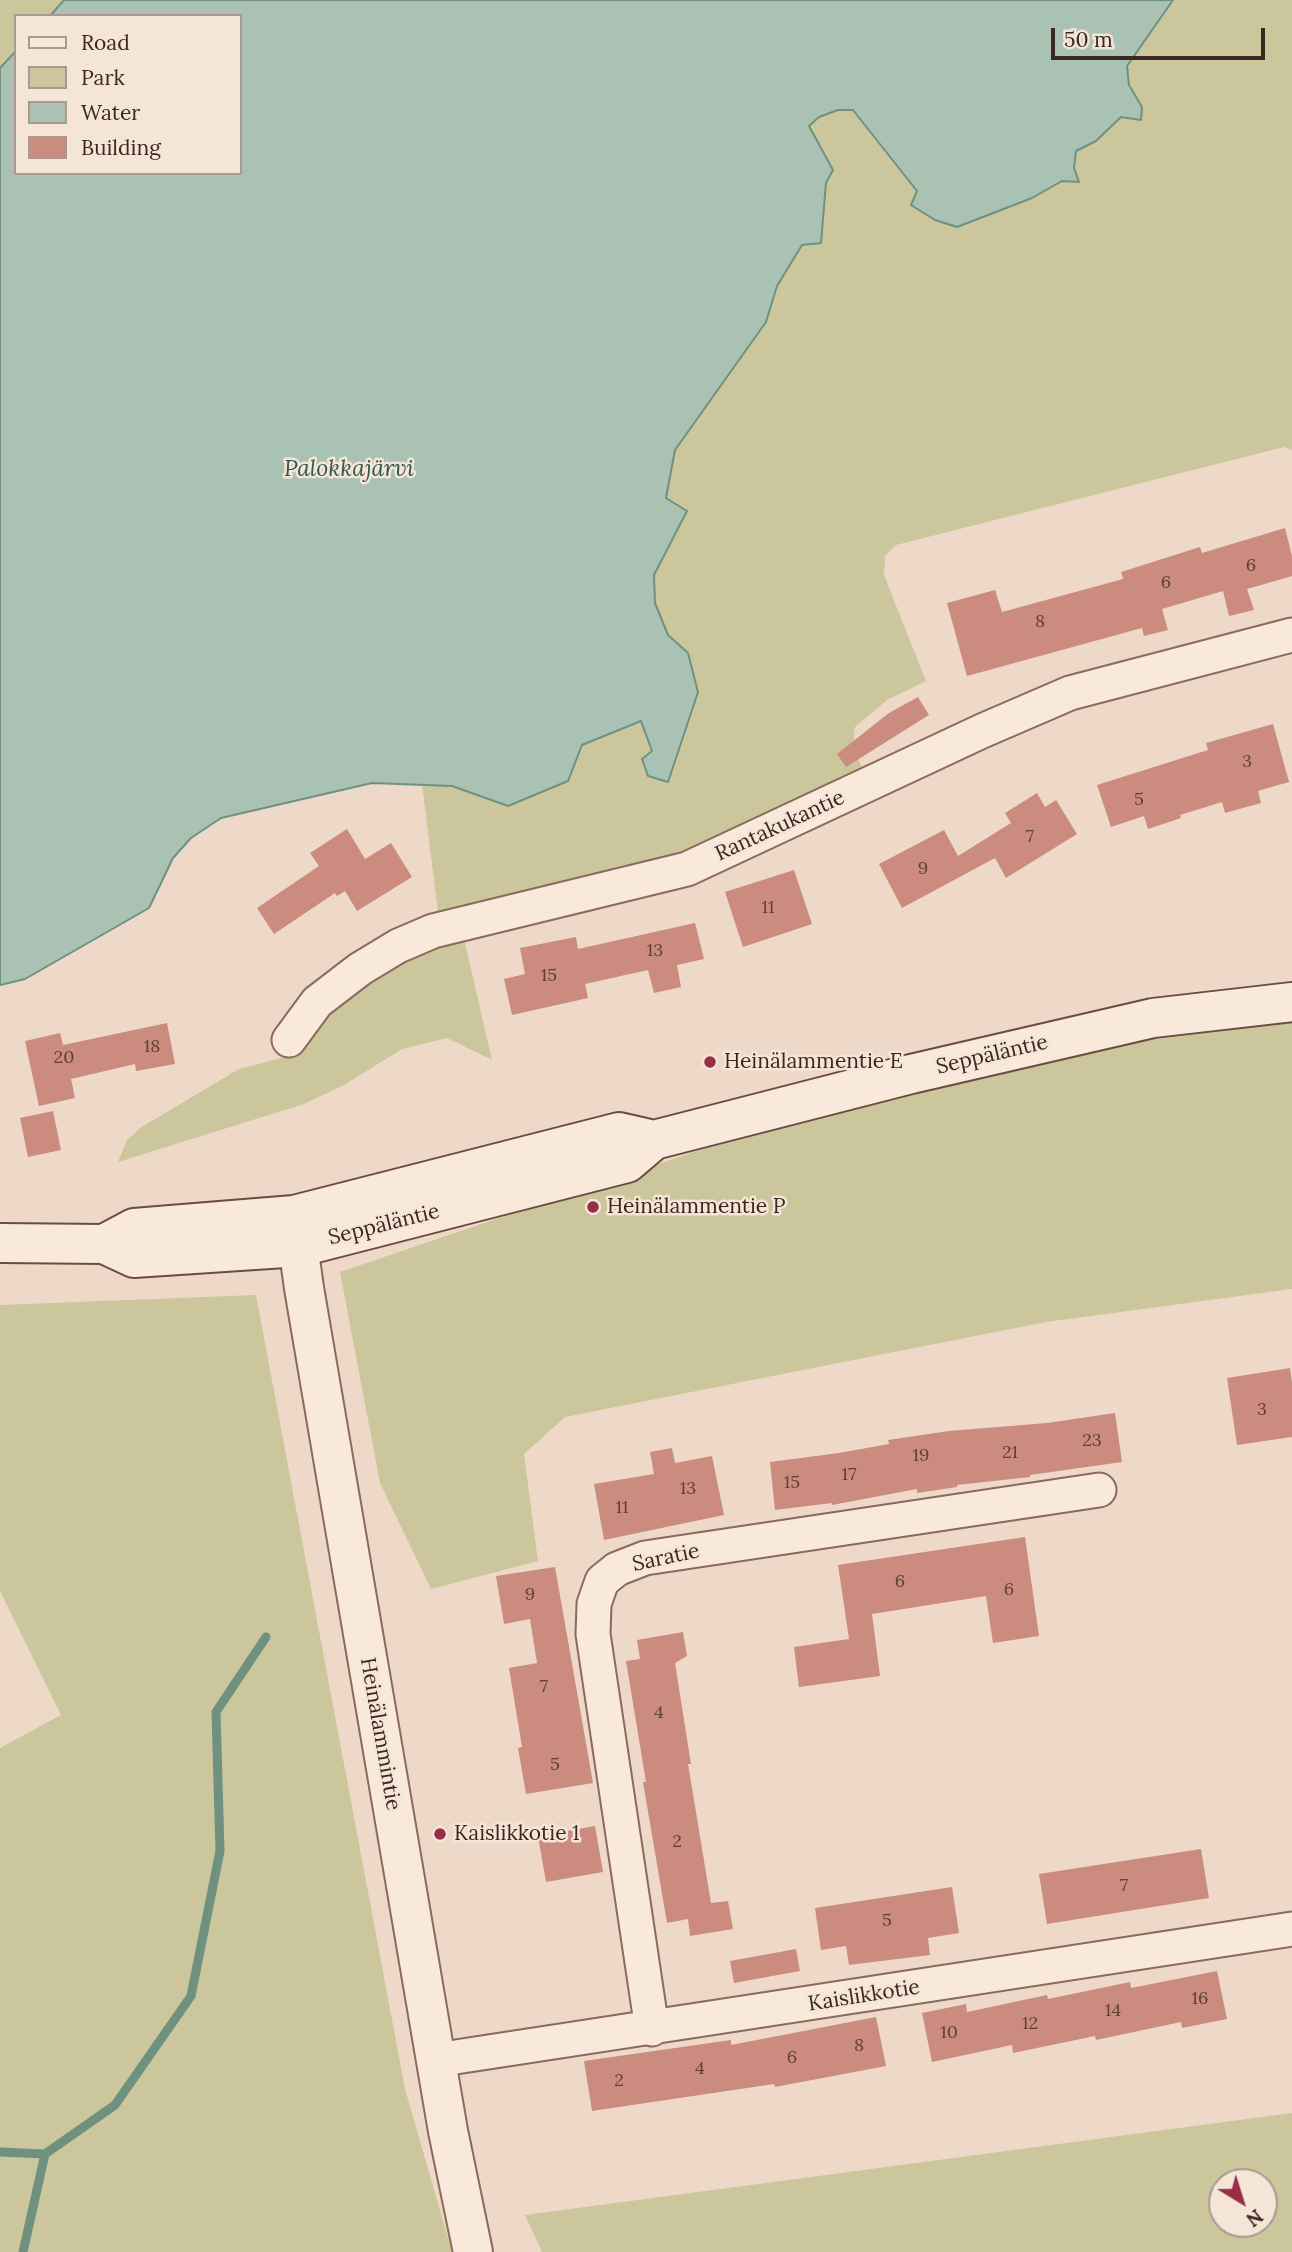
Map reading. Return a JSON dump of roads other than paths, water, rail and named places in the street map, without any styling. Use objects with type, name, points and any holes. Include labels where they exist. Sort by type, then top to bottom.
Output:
[{"type":"main road","name":"Seppäläntie","points":[[0,1243],[104,1244],[134,1258],[297,1231],[627,1163],[654,1140],[911,1074],[1153,1018],[1292,1002]]},
{"type":"main road","name":"Heinälammintie","points":[[297,1231],[306,1302],[436,2060],[472,2252]]},
{"type":"street","name":"Rantakukantie","points":[[289,1040],[317,1002],[360,969],[398,946],[433,931],[687,869],[982,731],[1070,693],[1292,635]]},
{"type":"street","name":"Saratie","points":[[652,2029],[593,1634],[594,1604],[602,1581],[617,1569],[645,1558],[1099,1490]]},
{"type":"street","name":"Kaislikkotie","points":[[436,2060],[1292,1929]]},
{"type":"water","name":"Palokkajärvi","points":[[64,0],[1173,0],[1127,66],[1129,85],[1142,107],[1141,120],[1121,117],[1096,141],[1076,151],[1074,168],[1079,182],[1062,181],[1032,198],[957,227],[935,220],[911,205],[917,191],[853,110],[838,110],[819,117],[809,126],[833,170],[826,183],[821,243],[802,245],[777,286],[766,322],[675,450],[666,498],[687,511],[654,575],[655,603],[668,635],[688,653],[698,692],[668,782],[648,776],[642,759],[652,751],[641,721],[582,745],[568,781],[508,806],[452,786],[372,783],[221,818],[191,838],[173,858],[149,908],[25,979],[0,985],[0,68],[14,53],[14,175],[242,175],[242,14],[52,14]]},
{"type":"waterway","points":[[0,2152],[45,2154],[115,2105],[191,1996],[220,1851],[216,1712],[266,1637]]},
{"type":"waterway","points":[[23,2252],[45,2154]]},
{"type":"place","name":"Heinälammentie E","points":[[710,1062]]},
{"type":"place","name":"Heinälammentie P","points":[[593,1207]]},
{"type":"place","name":"Kaislikkotie 1","points":[[440,1834]]}]
